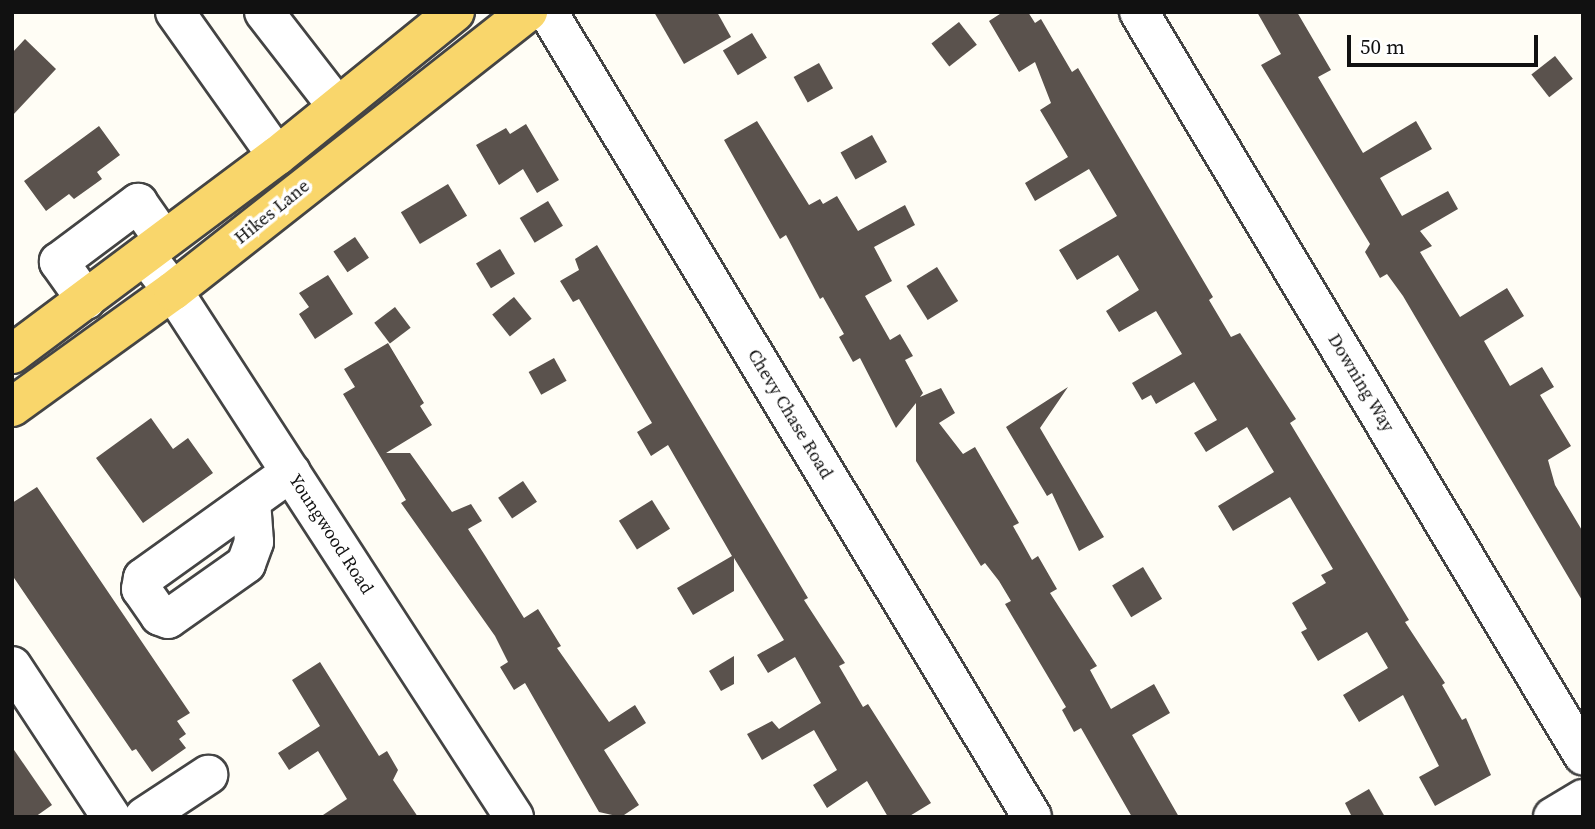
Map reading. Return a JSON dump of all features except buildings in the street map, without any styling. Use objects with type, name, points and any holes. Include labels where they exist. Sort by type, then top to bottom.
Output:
[{"type":"main road","points":[[12,354],[277,156],[455,12]]},
{"type":"main road","name":"Hikes Lane","points":[[15,400],[173,290],[528,12]]},
{"type":"street","points":[[175,12],[277,156]]},
{"type":"street","points":[[264,12],[337,106]]},
{"type":"street","name":"Chevy Chase Road","points":[[548,12],[1032,817]]},
{"type":"street","name":"Downing Way","points":[[1139,12],[1583,755]]},
{"type":"street","name":"Youngwood Road","points":[[86,300],[59,262],[138,203],[173,290],[514,817]]},
{"type":"street","points":[[251,501],[291,472]]},
{"type":"street","points":[[12,666],[111,817]]},
{"type":"street","points":[[144,817],[208,775]]},
{"type":"street","points":[[1553,817],[1583,799]]}]
